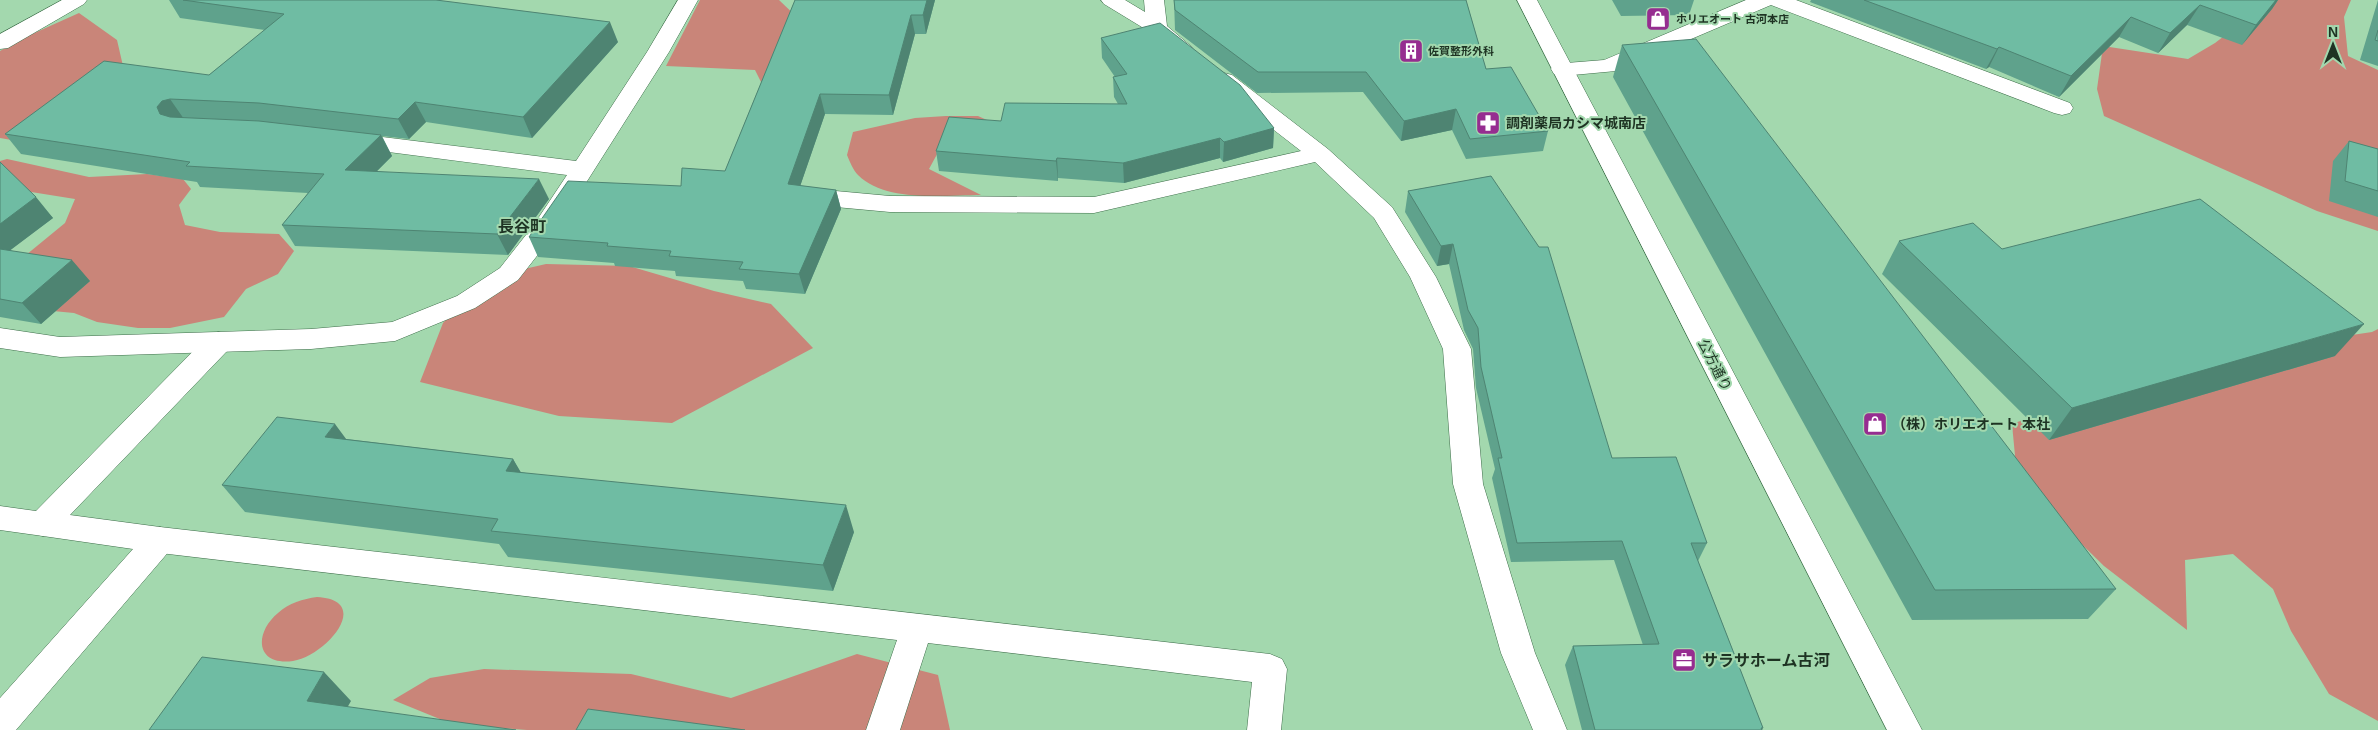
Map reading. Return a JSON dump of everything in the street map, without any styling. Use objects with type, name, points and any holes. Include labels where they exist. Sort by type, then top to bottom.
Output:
[{"type":"street","points":[[2,41],[77,0]]},
{"type":"street","points":[[0,338],[60,347],[311,339],[395,331],[466,302],[509,274],[542,232],[658,52],[688,0]]},
{"type":"street","points":[[1111,0],[1156,28],[1320,154],[1383,213],[1423,277],[1457,349],[1468,484],[1518,653],[1550,730]]},
{"type":"street","points":[[1154,0],[1156,28]]},
{"type":"street","name":"公方通り","points":[[1527,0],[1905,730]]},
{"type":"street","points":[[1562,69],[1608,66],[1764,0]]},
{"type":"street","points":[[1777,0],[2062,108]]},
{"type":"street","points":[[329,138],[581,170]]},
{"type":"street","points":[[814,197],[890,204],[1094,204],[1121,200],[1320,154]]},
{"type":"street","points":[[43,524],[219,342]]},
{"type":"street","points":[[0,518],[160,540],[1270,668],[1264,730]]},
{"type":"street","points":[[0,723],[160,540]]},
{"type":"street","points":[[883,730],[917,628]]},
{"type":"shaded area","points":[[700,0],[779,0],[825,44],[768,96],[755,70],[666,66]]},
{"type":"shaded area","points":[[2271,0],[2351,0],[2344,17],[2348,56],[2378,70],[2378,231],[2317,211],[2104,116],[2097,89],[2103,46],[2188,59],[2215,43]]},
{"type":"shaded area","points":[[79,13],[117,40],[123,66],[23,142],[0,138],[0,51],[21,39]]},
{"type":"shaded area","points":[[978,116],[998,125],[942,145],[929,169],[981,195],[916,196],[899,194],[870,184],[858,175],[853,168],[847,155],[853,132],[915,118]]},
{"type":"shaded area","points":[[7,159],[89,177],[147,174],[183,179],[191,189],[179,205],[185,225],[220,232],[279,234],[294,251],[278,274],[246,289],[224,317],[170,328],[138,328],[97,322],[74,313],[0,306],[26,255],[65,223],[75,199],[0,187],[0,161]]},
{"type":"shaded area","points":[[546,264],[629,266],[714,291],[771,304],[813,348],[672,423],[559,416],[420,382],[443,323],[485,278]]},
{"type":"shaded area","points":[[2378,329],[2378,721],[2329,694],[2291,631],[2273,589],[2233,554],[2185,560],[2187,630],[2104,566],[2052,515],[2016,466],[2012,424],[2080,399],[2325,339],[2372,332]]},
{"type":"shaded area","points":[[317,597],[334,600],[342,608],[343,617],[339,628],[330,639],[306,657],[293,661],[280,661],[271,658],[265,653],[262,646],[262,638],[270,621],[291,604]]},
{"type":"shaded area","points":[[857,654],[938,675],[950,730],[527,730],[452,724],[393,700],[430,678],[484,669],[631,674],[731,698]]},
{"type":"building","points":[[183,0],[436,0],[610,22],[523,117],[415,102],[398,119],[259,103],[170,99],[162,101],[157,107],[160,114],[170,117],[259,121],[381,135],[345,170],[539,179],[497,234],[282,225],[324,174],[186,166],[190,162],[5,134],[104,61],[209,75],[284,14]]},
{"type":"building","points":[[795,0],[927,0],[923,15],[911,15],[889,95],[820,94],[788,184],[836,190],[799,274],[739,269],[743,262],[669,256],[671,251],[607,246],[608,243],[529,237],[568,181],[681,186],[682,168],[725,171]]},
{"type":"building","points":[[1174,0],[1466,0],[1486,69],[1511,67],[1548,131],[1470,139],[1456,109],[1404,121],[1366,72],[1258,72],[1175,10]]},
{"type":"building","points":[[1864,0],[2276,0],[2256,25],[2200,5],[2170,33],[2131,17],[2071,76],[1999,47],[1997,49]]},
{"type":"building","points":[[1160,23],[1240,85],[1274,128],[1224,142],[1220,138],[1123,163],[1057,158],[1056,161],[936,151],[949,117],[1001,121],[1005,103],[1127,104],[1113,77],[1127,74],[1101,38]]},
{"type":"building","points":[[2378,30],[2378,41],[2375,40]]},
{"type":"building","name":"（株）ホリエオート 本社","points":[[1696,39],[2116,589],[1935,590],[1622,45]]},
{"type":"building","points":[[2349,141],[2378,149],[2378,191],[2345,181]]},
{"type":"building","points":[[0,162],[36,197],[0,224]]},
{"type":"building","points":[[1491,176],[1539,247],[1548,247],[1612,458],[1676,457],[1707,543],[1691,543],[1763,728],[1761,728],[1762,730],[1595,730],[1573,646],[1659,644],[1622,541],[1517,543],[1498,458],[1502,458],[1481,367],[1478,328],[1468,310],[1453,244],[1441,246],[1408,191]]},
{"type":"building","points":[[2200,199],[2364,324],[2072,408],[1899,241],[1973,223],[2002,249]]},
{"type":"building","points":[[0,249],[72,260],[22,303],[0,299]]},
{"type":"building","points":[[277,417],[335,424],[325,437],[513,459],[506,471],[846,505],[823,565],[491,531],[498,519],[222,485]]},
{"type":"building","points":[[202,657],[324,672],[307,701],[516,730],[149,730]]},
{"type":"building","points":[[588,709],[745,730],[576,730]]},
{"type":"place","name":"ホリエオート 古河本店","points":[[1658,19]]},
{"type":"place","name":"佐賀整形外科","points":[[1411,51]]},
{"type":"place","name":"調剤薬局カシマ城南店","points":[[1488,123]]},
{"type":"place","name":"（株）ホリエオート 本社","points":[[1875,424]]},
{"type":"place","name":"サラサホーム古河","points":[[1684,660]]},
{"type":"district","name":"長谷町","points":[[522,226]]}]
